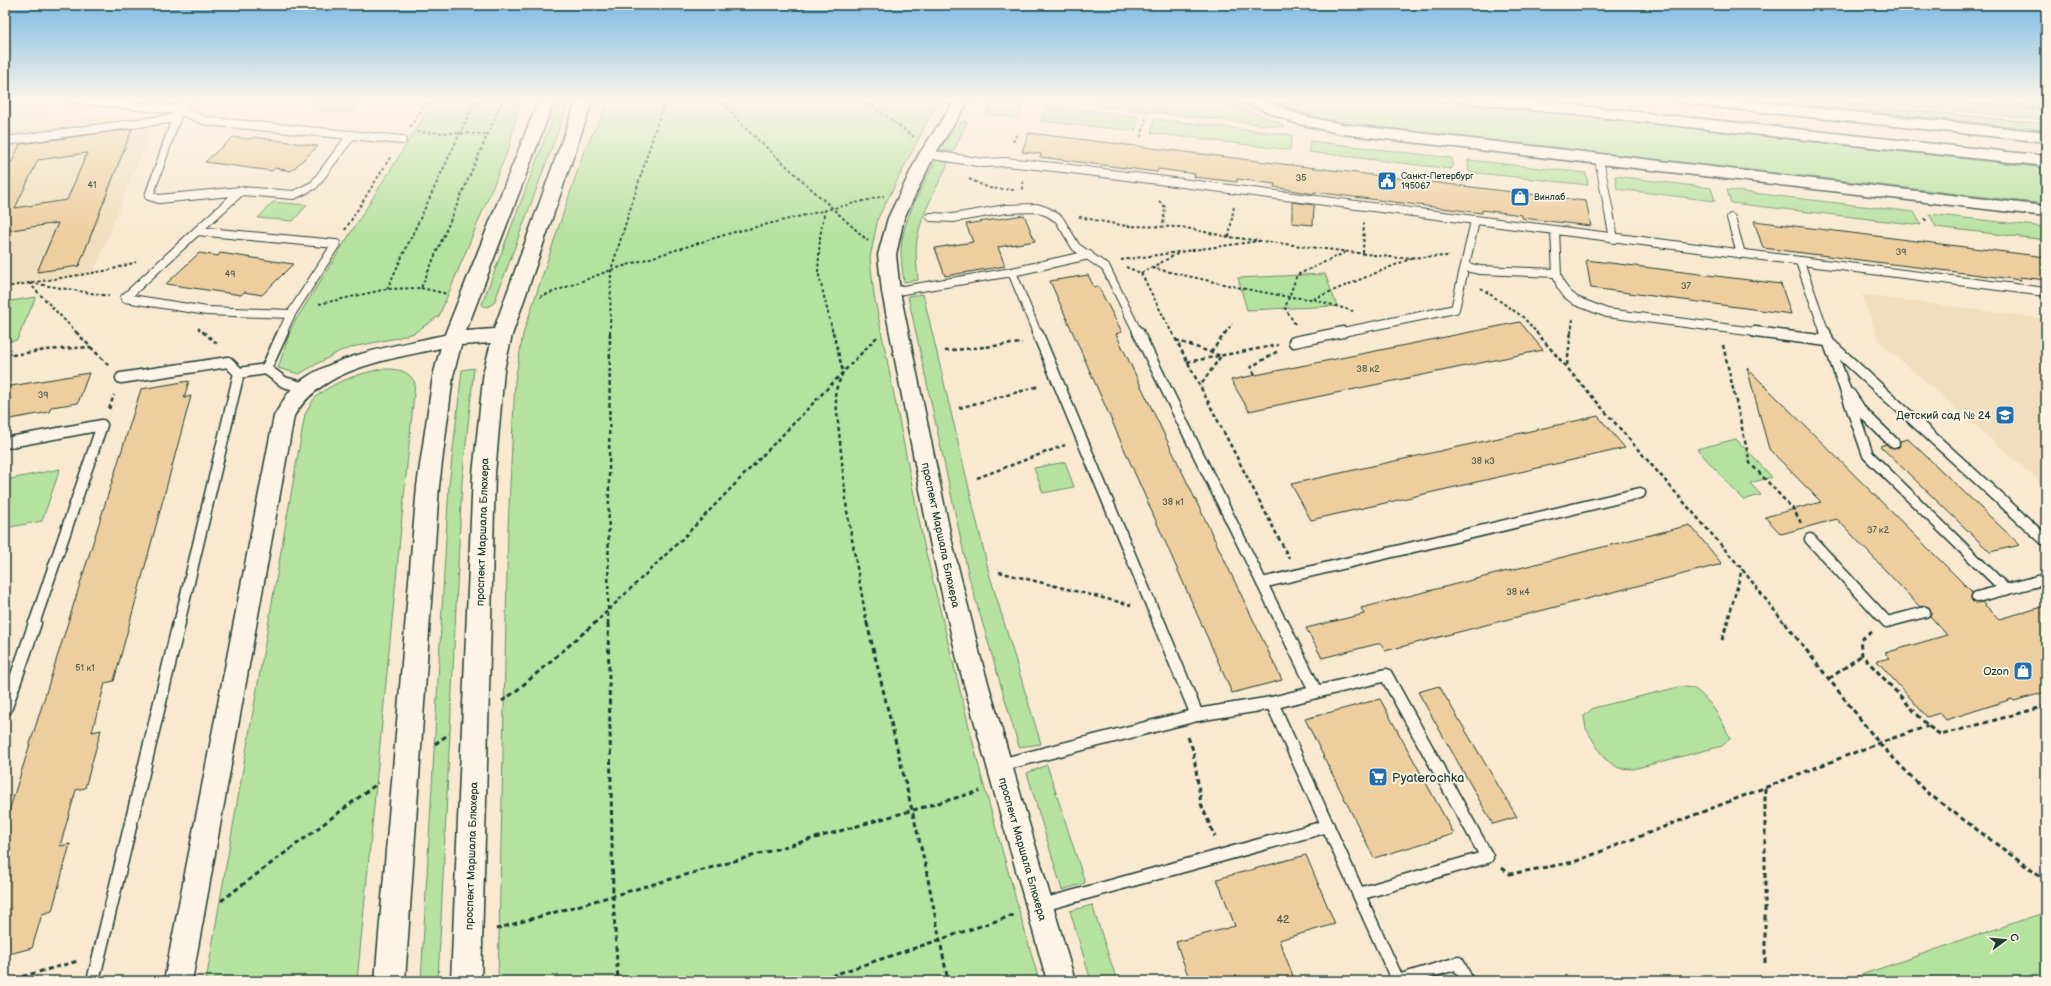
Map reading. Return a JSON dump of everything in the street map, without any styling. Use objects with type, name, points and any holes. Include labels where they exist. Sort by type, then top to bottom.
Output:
[{"type":"main road","points":[[390,981],[428,486],[443,376],[453,339],[529,145]]},
{"type":"main road","name":"проспект Маршала Блюхера","points":[[466,981],[484,474],[494,370],[502,335],[569,145]]},
{"type":"main road","points":[[1900,145],[2046,161]]},
{"type":"main road","points":[[453,339],[502,335]]},
{"type":"street","name":"проспект Маршала Блюхера","points":[[933,145],[927,154],[896,218],[887,255],[891,292],[943,549],[969,659],[1061,981]]},
{"type":"street","points":[[1482,145],[2046,211]]},
{"type":"street","points":[[178,981],[284,416],[294,399],[305,388],[320,377],[346,366],[453,339]]},
{"type":"lane","points":[[167,145],[149,196],[159,199],[241,191],[294,195],[314,185],[344,145]]},
{"type":"lane","points":[[927,154],[984,163],[1006,162],[1237,190],[1614,239],[2046,292]]},
{"type":"lane","points":[[1599,159],[1614,239]]},
{"type":"lane","points":[[125,298],[241,191]]},
{"type":"lane","points":[[931,217],[953,218],[1022,208],[1037,208],[1048,212],[1059,219],[1076,247],[1106,268],[1316,692]]},
{"type":"lane","points":[[1731,218],[1741,254]]},
{"type":"lane","points":[[1294,342],[1455,310],[1469,256],[1475,221]]},
{"type":"lane","points":[[197,231],[336,244],[292,311],[266,369]]},
{"type":"lane","points":[[1555,231],[1556,273],[1559,283],[1565,293],[1576,301],[1607,313],[1827,341],[2046,541]]},
{"type":"lane","points":[[891,292],[1012,272],[1089,255]]},
{"type":"lane","points":[[1800,262],[1868,456],[2006,590]]},
{"type":"lane","points":[[1466,267],[1480,270],[1556,273]]},
{"type":"lane","points":[[1012,272],[1197,715]]},
{"type":"lane","points":[[125,298],[207,311],[292,311]]},
{"type":"lane","points":[[121,378],[228,362],[239,373]]},
{"type":"lane","points":[[239,373],[266,369]]},
{"type":"lane","points":[[266,369],[275,379],[289,385],[305,388]]},
{"type":"lane","points":[[93,981],[239,373]]},
{"type":"lane","points":[[1841,379],[1862,412],[1894,443]]},
{"type":"lane","points":[[5,443],[102,425],[5,710]]},
{"type":"lane","points":[[1262,583],[1640,494]]},
{"type":"lane","points":[[1810,539],[1888,622],[1925,612]]},
{"type":"lane","points":[[1978,597],[2046,579]]},
{"type":"lane","points":[[1003,775],[1197,715],[1272,703],[1386,674],[1487,857],[1359,894]]},
{"type":"lane","points":[[1272,703],[1398,981],[1458,963],[1467,981]]},
{"type":"lane","points":[[1039,906],[1222,854],[1328,826]]},
{"type":"path","points":[[336,244],[399,145]]},
{"type":"path","points":[[387,289],[454,145]]},
{"type":"path","points":[[421,288],[482,145]]},
{"type":"path","points":[[618,981],[613,895],[608,612],[608,423],[611,270],[650,145]]},
{"type":"path","points":[[764,145],[832,208],[887,255]]},
{"type":"path","points":[[921,145],[927,154]]},
{"type":"path","points":[[1022,208],[1024,164]]},
{"type":"path","points":[[967,179],[989,188],[1023,190]]},
{"type":"path","points":[[512,308],[611,270],[730,233],[825,209],[910,190]]},
{"type":"path","points":[[1229,237],[1237,190]]},
{"type":"path","points":[[1159,201],[1164,207],[1164,226]]},
{"type":"path","points":[[1363,254],[1364,206]]},
{"type":"path","points":[[825,209],[820,237],[818,272],[843,372],[835,392],[847,511],[866,619],[925,864],[948,981]]},
{"type":"path","points":[[1925,218],[1927,223]]},
{"type":"path","points":[[1126,226],[1181,227],[1229,237],[1398,258],[1469,256]]},
{"type":"path","points":[[1118,260],[1263,241]]},
{"type":"path","points":[[5,286],[110,270],[174,252]]},
{"type":"path","points":[[1181,252],[1140,273],[1297,574]]},
{"type":"path","points":[[1285,308],[1297,276],[1346,252]]},
{"type":"path","points":[[1312,299],[1414,257]]},
{"type":"path","points":[[1152,268],[1289,297],[1312,299],[1337,306]]},
{"type":"path","points":[[1464,276],[1523,317],[1567,366],[1742,569],[1879,743],[1925,791],[2029,870],[2046,881]]},
{"type":"path","points":[[29,283],[125,298]]},
{"type":"path","points":[[29,283],[121,378],[102,425]]},
{"type":"path","points":[[292,311],[387,289],[421,288],[469,299]]},
{"type":"path","points":[[1567,366],[1576,301]]},
{"type":"path","points":[[172,306],[230,354],[228,362]]},
{"type":"path","points":[[219,903],[407,762],[515,692],[608,612],[683,538],[876,337],[897,323]]},
{"type":"path","points":[[1211,352],[1232,324]]},
{"type":"path","points":[[1719,327],[1750,463],[1794,510],[1810,539]]},
{"type":"path","points":[[1175,340],[1221,356]]},
{"type":"path","points":[[945,351],[1041,341]]},
{"type":"path","points":[[1187,362],[1294,342]]},
{"type":"path","points":[[1256,375],[1251,367],[1294,342]]},
{"type":"path","points":[[5,356],[46,350],[91,347]]},
{"type":"path","points":[[1200,386],[1221,356]]},
{"type":"path","points":[[959,408],[1058,381]]},
{"type":"path","points":[[977,478],[1082,439]]},
{"type":"path","points":[[1722,640],[1742,569]]},
{"type":"path","points":[[999,572],[1153,611]]},
{"type":"path","points":[[1888,622],[1860,640],[1862,655],[1928,726],[1941,735],[2046,706]]},
{"type":"path","points":[[1829,679],[1862,655]]},
{"type":"path","points":[[1487,857],[1510,874],[1574,862],[1879,743],[1928,726]]},
{"type":"path","points":[[1194,750],[1201,804],[1222,854]]},
{"type":"path","points":[[468,938],[912,810],[1003,775]]},
{"type":"path","points":[[1765,788],[1766,963]]},
{"type":"path","points":[[815,981],[939,941],[1039,906]]},
{"type":"path","points":[[6,981],[99,955]]},
{"type":"shaded area","points":[[5,145],[145,145],[93,274],[5,289]]},
{"type":"shaded area","name":"Детский сад № 24","points":[[1862,295],[2046,319],[2046,487],[1880,342]]},
{"type":"green space","points":[[406,145],[510,145],[439,316],[414,333],[340,351],[299,374],[278,368],[292,326]]},
{"type":"green space","points":[[542,145],[553,145],[494,303],[487,307],[483,306],[482,304]]},
{"type":"green space","points":[[587,145],[915,145],[878,218],[870,258],[874,295],[924,545],[982,779],[1039,981],[498,981],[508,528],[515,381],[523,334]]},
{"type":"green space","points":[[943,145],[956,145],[953,152],[940,150]]},
{"type":"green space","points":[[1249,145],[1291,145],[1290,150]]},
{"type":"green space","points":[[1310,145],[1344,145],[1452,158],[1452,169],[1309,152]]},
{"type":"green space","points":[[1533,145],[1840,145],[2046,168],[2046,204]]},
{"type":"green space","points":[[936,159],[949,161],[926,209],[919,229],[916,249],[918,280],[904,282],[901,250],[904,229],[912,208]]},
{"type":"green space","points":[[1468,160],[1586,173],[1588,185],[1469,172]]},
{"type":"green space","points":[[1615,176],[1711,188],[1715,201],[1617,189]]},
{"type":"green space","points":[[1727,190],[1914,212],[1921,225],[1731,203]]},
{"type":"green space","points":[[273,202],[307,205],[293,221],[258,218]]},
{"type":"green space","points":[[1929,214],[2044,227],[2046,240],[1936,227]]},
{"type":"green space","points":[[1325,274],[1337,306],[1247,310],[1238,278]]},
{"type":"green space","points":[[923,294],[989,573],[1041,744],[1019,747],[969,577],[908,296]]},
{"type":"green space","points":[[36,297],[17,340],[5,342],[5,302]]},
{"type":"green space","points":[[474,368],[462,482],[438,981],[421,981],[449,485],[462,370]]},
{"type":"green space","points":[[381,369],[405,372],[415,383],[357,981],[206,981],[305,414],[315,398],[332,386],[356,376]]},
{"type":"green space","points":[[1736,439],[1772,477],[1750,483],[1761,495],[1743,500],[1697,449]]},
{"type":"green space","points":[[1065,462],[1074,487],[1043,493],[1034,468]]},
{"type":"green space","points":[[60,469],[42,521],[5,528],[5,480]]},
{"type":"green space","points":[[1679,687],[1692,688],[1704,696],[1720,718],[1730,739],[1722,746],[1633,769],[1618,768],[1604,758],[1586,729],[1584,716],[1593,708]]},
{"type":"green space","points":[[1047,765],[1085,883],[1062,890],[1027,773]]},
{"type":"green space","points":[[1092,905],[1117,981],[1091,981],[1070,911]]},
{"type":"green space","points":[[2046,912],[2046,981],[1843,981]]},
{"type":"building","points":[[20,145],[126,145],[79,266],[37,272],[58,223],[5,231],[5,163],[12,162]],"holes":[[[87,153],[67,200],[15,208],[38,160]]]},
{"type":"building","points":[[224,145],[318,146],[291,171],[275,168],[272,171],[205,162]]},
{"type":"building","points":[[1025,145],[1127,145],[1586,201],[1591,226],[1522,218],[1522,215],[1482,210],[1482,213],[1314,192],[1314,194],[1274,187],[1275,184],[1237,179],[1237,182],[1194,177],[1195,174],[1158,169],[1157,172],[1040,157],[1041,154],[1022,152]]},
{"type":"building","points":[[1292,202],[1314,205],[1313,225],[1292,223]]},
{"type":"building","points":[[1024,215],[1035,241],[998,247],[1005,266],[945,276],[935,248],[973,242],[966,224]]},
{"type":"building","points":[[1754,221],[2046,257],[2046,280],[2019,277],[2021,280],[1763,248]]},
{"type":"building","points":[[199,253],[218,256],[220,253],[293,264],[262,295],[244,292],[241,295],[166,284]]},
{"type":"building","points":[[1586,260],[1781,284],[1791,314],[1591,288]]},
{"type":"building","points":[[1088,275],[1094,287],[1098,286],[1122,332],[1116,334],[1282,680],[1232,693],[1050,281]]},
{"type":"building","points":[[1520,322],[1543,350],[1249,411],[1231,380]]},
{"type":"building","points":[[1747,368],[1972,592],[1971,598],[1973,602],[1982,602],[1999,619],[2046,606],[2046,692],[2014,701],[2012,699],[1946,720],[1940,713],[1927,717],[1877,661],[1890,658],[1885,653],[1947,635],[1930,616],[1930,608],[1926,606],[1920,607],[1837,519],[1781,534],[1765,517],[1821,502],[1769,449]]},
{"type":"building","points":[[89,373],[78,403],[51,407],[49,412],[5,420],[5,387]]},
{"type":"building","points":[[189,381],[184,398],[191,396],[114,681],[105,683],[92,732],[101,730],[85,788],[76,790],[60,846],[70,844],[52,911],[42,914],[32,948],[5,955],[5,824],[141,389]]},
{"type":"building","points":[[1598,416],[1625,448],[1311,520],[1291,484]]},
{"type":"building","points":[[1908,439],[2020,545],[1990,552],[1880,446],[1886,444],[1895,449],[1899,447],[1900,441]]},
{"type":"building","points":[[1690,525],[1722,564],[1385,651],[1381,643],[1322,658],[1306,628],[1364,614],[1361,608]]},
{"type":"building","points":[[1439,686],[1517,817],[1493,824],[1418,692]]},
{"type":"building","name":"Pyaterochka","points":[[1380,699],[1454,834],[1374,858],[1305,719]]},
{"type":"building","points":[[1306,855],[1335,924],[1279,940],[1295,981],[1190,981],[1176,942],[1235,926],[1217,879]]},
{"type":"place","name":"Санкт-Петербург 195067","points":[[1387,181]]},
{"type":"place","name":"Винлаб","points":[[1520,197]]},
{"type":"place","name":"Детский сад № 24","points":[[2005,415]]},
{"type":"place","name":"Ozon","points":[[2023,671]]},
{"type":"place","name":"Pyaterochka","points":[[1378,777]]}]
